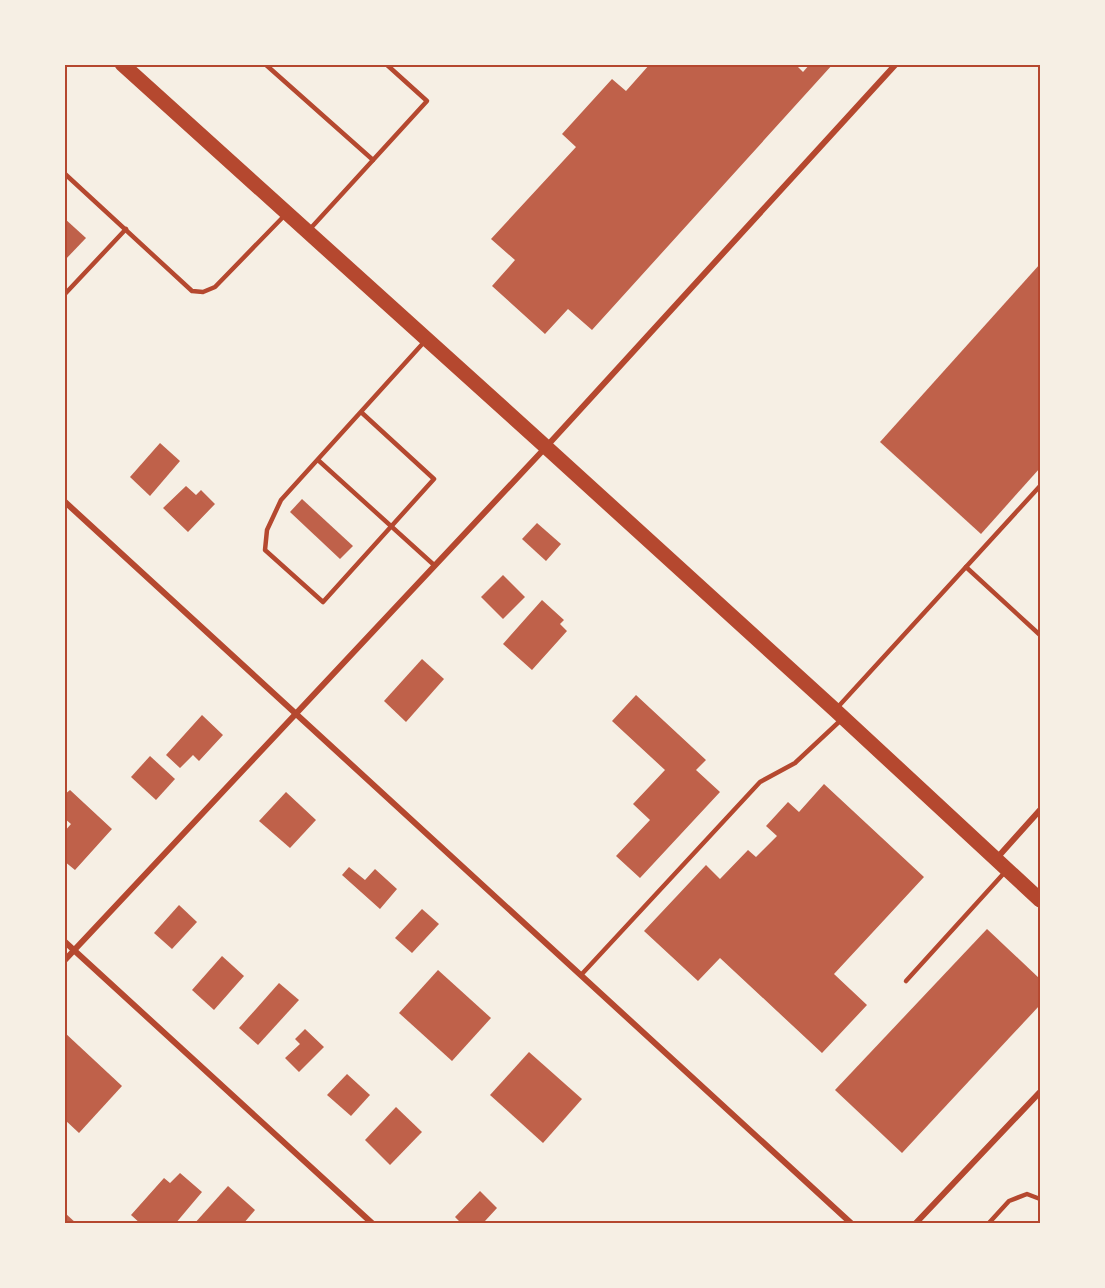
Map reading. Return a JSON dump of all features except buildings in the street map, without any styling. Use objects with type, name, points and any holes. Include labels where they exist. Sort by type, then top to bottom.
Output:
[{"type":"main road","points":[[122,64],[546,447],[1041,900]]},
{"type":"street","points":[[64,961],[546,447],[896,64]]},
{"type":"street","points":[[64,501],[852,1224]]},
{"type":"street","points":[[1002,863],[1041,810]]},
{"type":"street","points":[[64,941],[373,1224]]},
{"type":"street","points":[[915,1224],[1041,1092]]},
{"type":"lane","points":[[307,232],[427,100],[386,64]]},
{"type":"lane","points":[[267,65],[373,160]]},
{"type":"lane","points":[[64,173],[192,291],[202,292],[214,287],[287,213]]},
{"type":"lane","points":[[64,295],[126,229]]},
{"type":"lane","points":[[361,412],[434,478],[323,602],[265,550],[267,530],[281,500],[427,339]]},
{"type":"lane","points":[[318,460],[434,565]]},
{"type":"lane","points":[[581,975],[760,782],[795,763],[966,567],[1041,486]]},
{"type":"lane","points":[[966,567],[1041,635]]},
{"type":"lane","points":[[906,981],[1002,863]]},
{"type":"lane","points":[[988,1224],[1009,1201],[1028,1194],[1041,1199]]}]
